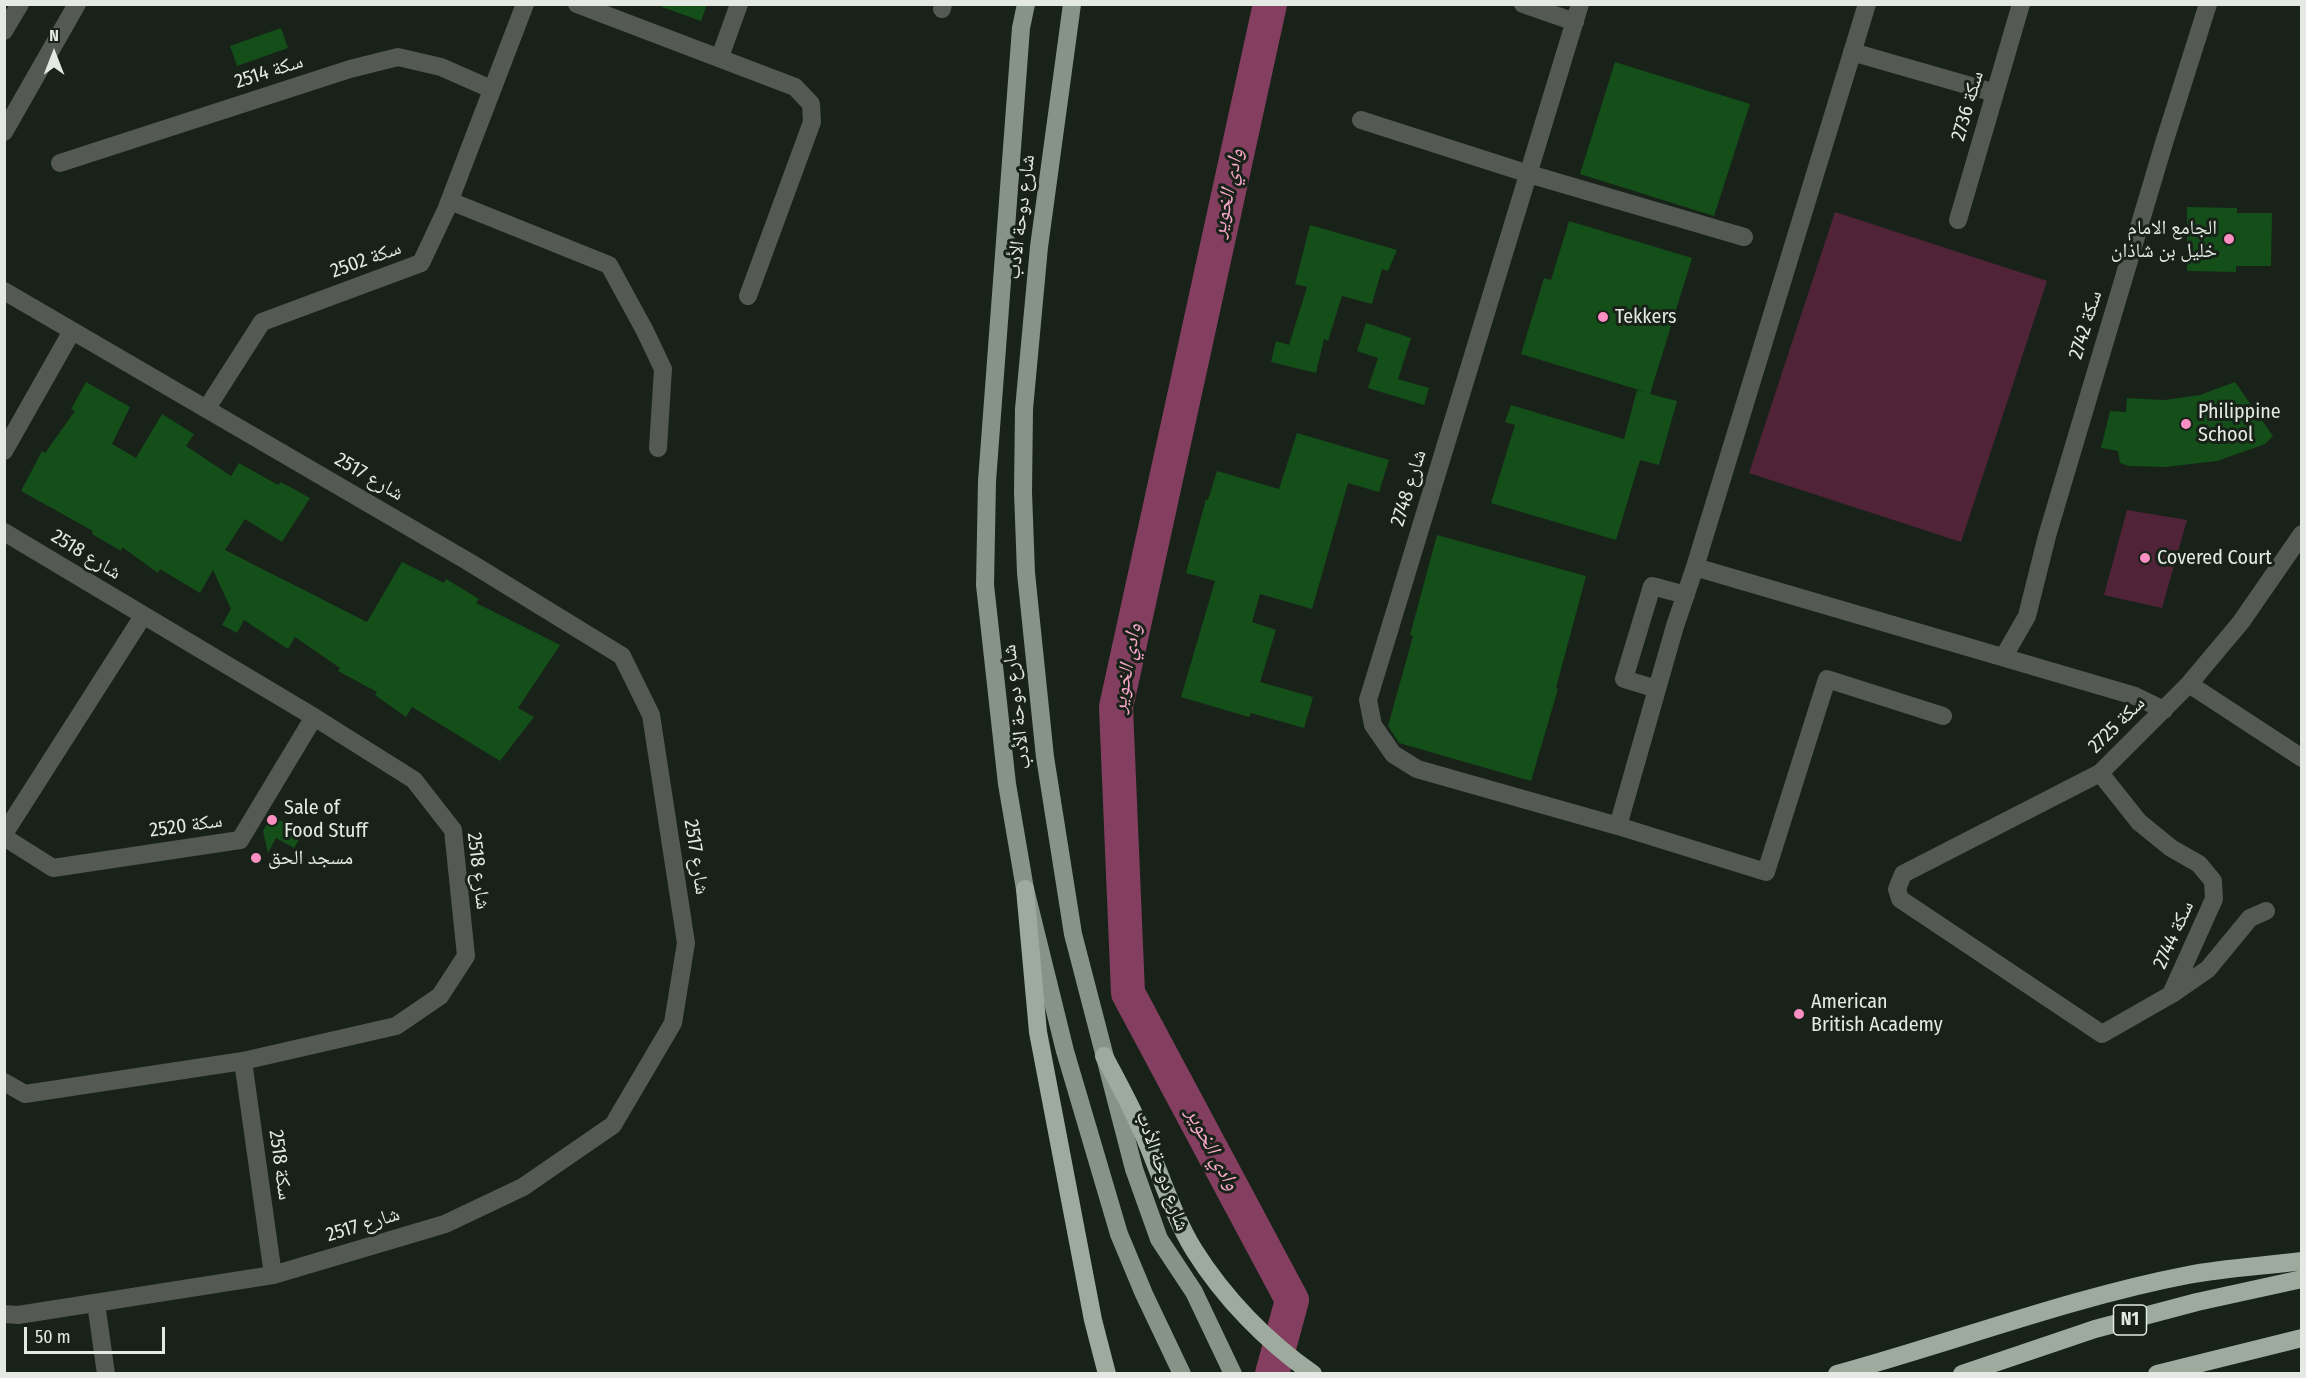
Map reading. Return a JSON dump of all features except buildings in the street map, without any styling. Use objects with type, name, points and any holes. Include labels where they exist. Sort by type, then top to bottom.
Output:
[{"type":"highway","points":[[1025,889],[1038,1032],[1094,1320],[1107,1374]]},
{"type":"highway","points":[[1104,1056],[1142,1130],[1174,1213],[1194,1249],[1214,1279],[1263,1333],[1314,1374]]},
{"type":"highway","points":[[1837,1374],[2091,1298],[2190,1274],[2301,1261]]},
{"type":"highway","name":"N1","points":[[1962,1374],[2095,1329],[2197,1302],[2301,1279]]},
{"type":"highway","points":[[2157,1374],[2301,1338]]},
{"type":"main road","name":"شارع دوحة الأدب","points":[[1026,4],[1021,28],[987,481],[985,585],[1007,784],[1025,889],[1065,1051],[1119,1234],[1144,1294],[1182,1374]]},
{"type":"main road","name":"شارع دوحة الأدب","points":[[1072,4],[1039,247],[1024,409],[1023,492],[1026,573],[1045,757],[1073,934],[1134,1169],[1159,1239],[1194,1292],[1233,1374]]},
{"type":"street","points":[[4,31],[20,4]]},
{"type":"street","points":[[4,132],[77,4]]},
{"type":"street","name":"2502 سكة","points":[[207,408],[262,322],[421,263],[450,201],[525,4]]},
{"type":"street","points":[[577,4],[795,87],[811,104],[812,122],[748,296]]},
{"type":"street","points":[[720,57],[739,4]]},
{"type":"street","points":[[1523,4],[1578,13]]},
{"type":"street","points":[[1618,826],[1657,689],[1867,4]]},
{"type":"street","name":"سكة 2736","points":[[1958,220],[2021,4]]},
{"type":"street","name":"سكة 2742","points":[[2004,656],[2027,616],[2047,536],[2160,155],[2208,4]]},
{"type":"street","name":"شارع 2748","points":[[1578,13],[1368,700],[1373,725],[1393,754],[1417,769],[1618,826],[1766,872],[1827,679],[1943,716]]},
{"type":"street","points":[[1852,52],[1995,93]]},
{"type":"street","name":"سكة 2514","points":[[60,163],[350,69],[398,57],[441,67],[491,89]]},
{"type":"street","points":[[1361,120],[1529,174],[1744,237]]},
{"type":"street","points":[[450,201],[609,265],[663,369],[658,448]]},
{"type":"street","name":"2517 شارع","points":[[4,291],[469,562],[622,656],[651,715],[686,943],[673,1023],[613,1125],[523,1187],[445,1224],[273,1275],[18,1315],[4,1314]]},
{"type":"street","points":[[4,451],[72,331]]},
{"type":"street","name":"2518 شارع","points":[[4,532],[314,717],[414,780],[453,830],[466,956],[440,996],[396,1026],[243,1061],[25,1094],[4,1082]]},
{"type":"street","name":"سكة 2725","points":[[1903,874],[2100,773],[2189,684],[2241,622],[2301,534]]},
{"type":"street","points":[[1695,567],[2004,656],[2134,696],[2164,710]]},
{"type":"street","points":[[1657,689],[1624,679],[1652,586],[1686,595]]},
{"type":"street","points":[[4,835],[143,616]]},
{"type":"street","points":[[2189,684],[2301,758]]},
{"type":"street","name":"سكة 2520","points":[[4,835],[53,868],[240,840],[314,717]]},
{"type":"street","name":"سكة 2744","points":[[1903,874],[1897,883],[1900,898],[2102,1034],[2172,994],[2214,900],[2213,881],[2199,864],[2171,848],[2139,822],[2100,773]]},
{"type":"street","points":[[2172,994],[2208,969],[2250,918],[2266,911]]},
{"type":"street","name":"سكة 2518","points":[[243,1061],[273,1275]]},
{"type":"street","points":[[96,1303],[106,1374]]},
{"type":"shaded area","points":[[1835,212],[2047,281],[1961,542],[1749,473]]},
{"type":"shaded area","name":"Covered Court","points":[[2127,510],[2187,520],[2162,608],[2104,595]]},
{"type":"waterway","name":"وادي الخوير","points":[[1270,4],[1116,707],[1128,993],[1292,1300],[1272,1374]]},
{"type":"place","name":"الجامع الامام خليل بن شاذان","points":[[2229,239]]},
{"type":"place","name":"Tekkers","points":[[1603,317]]},
{"type":"place","name":"Philippine School","points":[[2186,424]]},
{"type":"place","name":"Covered Court","points":[[2145,558]]},
{"type":"place","name":"Sale of Food Stuff","points":[[272,820]]},
{"type":"place","name":"مسجد الحق","points":[[256,858]]},
{"type":"place","name":"American British Academy","points":[[1799,1014]]}]
